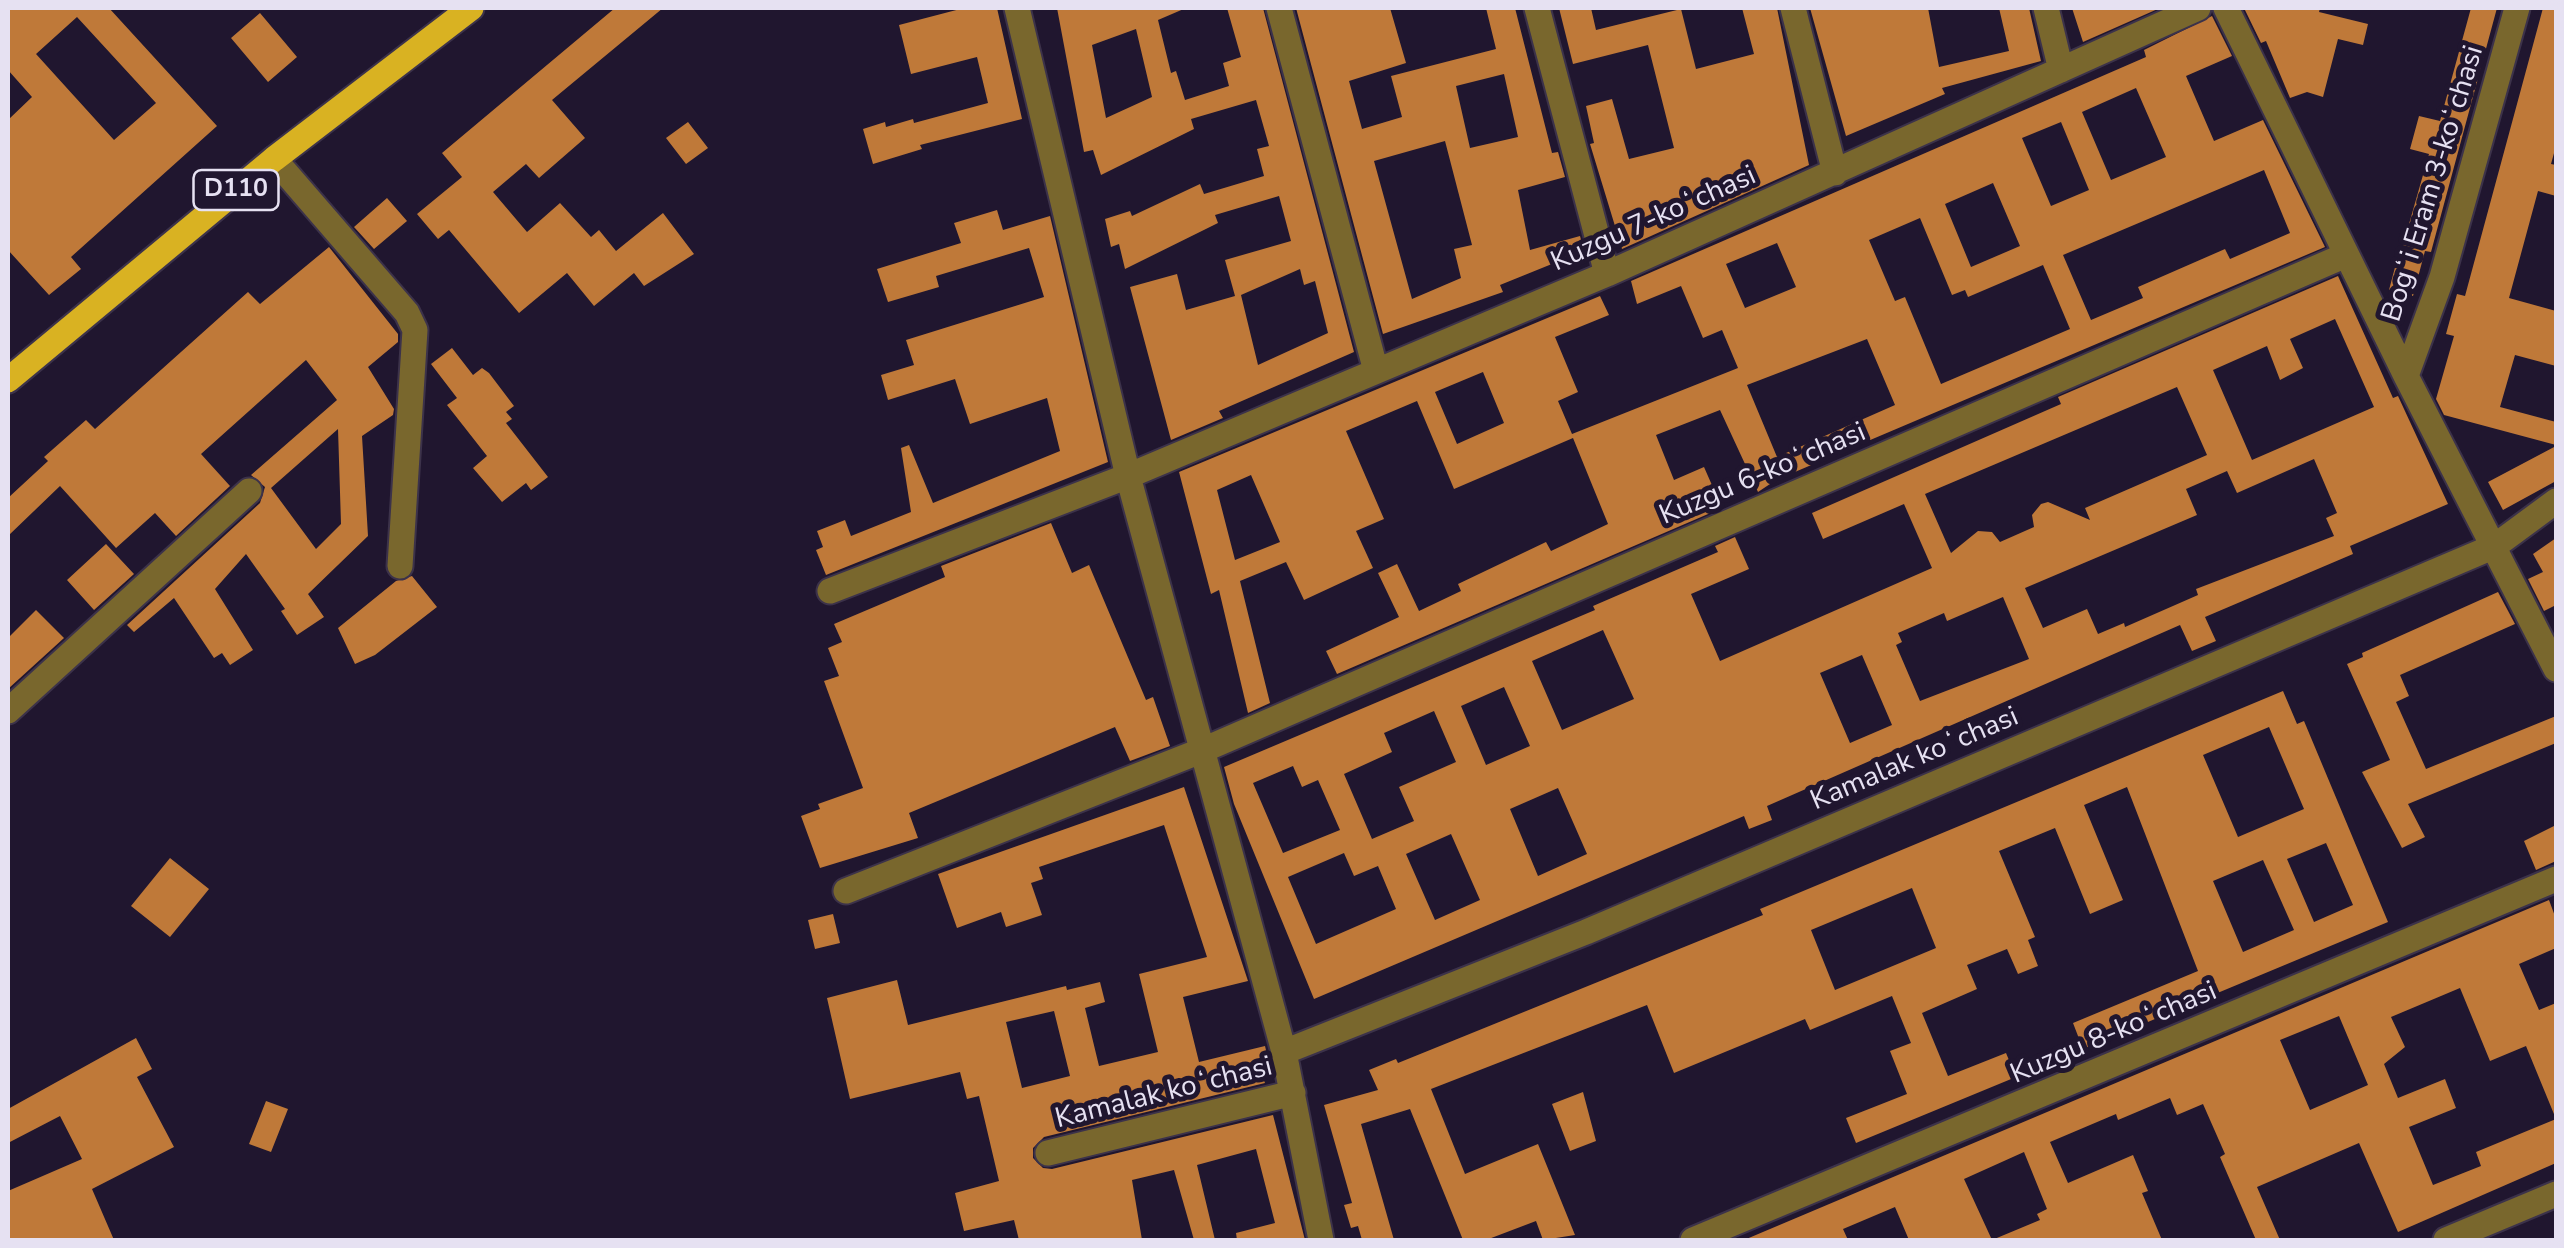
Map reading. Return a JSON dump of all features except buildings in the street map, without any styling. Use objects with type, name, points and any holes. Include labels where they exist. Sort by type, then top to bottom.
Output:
[{"type":"main road","name":"D110","points":[[8,380],[274,160],[471,8]]},
{"type":"street","points":[[1018,8],[1128,476],[1284,1052],[1320,1240]]},
{"type":"street","points":[[1279,8],[1376,372]]},
{"type":"street","points":[[1537,8],[1607,274]]},
{"type":"street","points":[[1793,8],[1835,173]]},
{"type":"street","points":[[2046,8],[2061,70]]},
{"type":"street","name":"Kuzgu 7-koʻchasi","points":[[830,591],[1128,476],[1607,274],[2198,8]]},
{"type":"street","points":[[2226,8],[2406,376],[2554,657]]},
{"type":"street","name":"Bogʻi Eram 3-koʻchasi","points":[[2406,376],[2442,277],[2517,8]]},
{"type":"street","points":[[274,160],[407,313],[414,330],[400,566]]},
{"type":"street","name":"Kuzgu 6-koʻchasi","points":[[846,891],[1203,750],[2346,255]]},
{"type":"street","points":[[8,711],[249,491]]},
{"type":"street","name":"Kamalak koʻchasi","points":[[1284,1052],[1586,932],[2495,546],[2556,501]]},
{"type":"street","name":"Kuzgu 8-koʻchasi","points":[[1693,1240],[2556,879]]},
{"type":"street","name":"Kamalak koʻchasi","points":[[1048,1153],[1294,1093]]},
{"type":"street","points":[[2446,1240],[2556,1194]]}]
